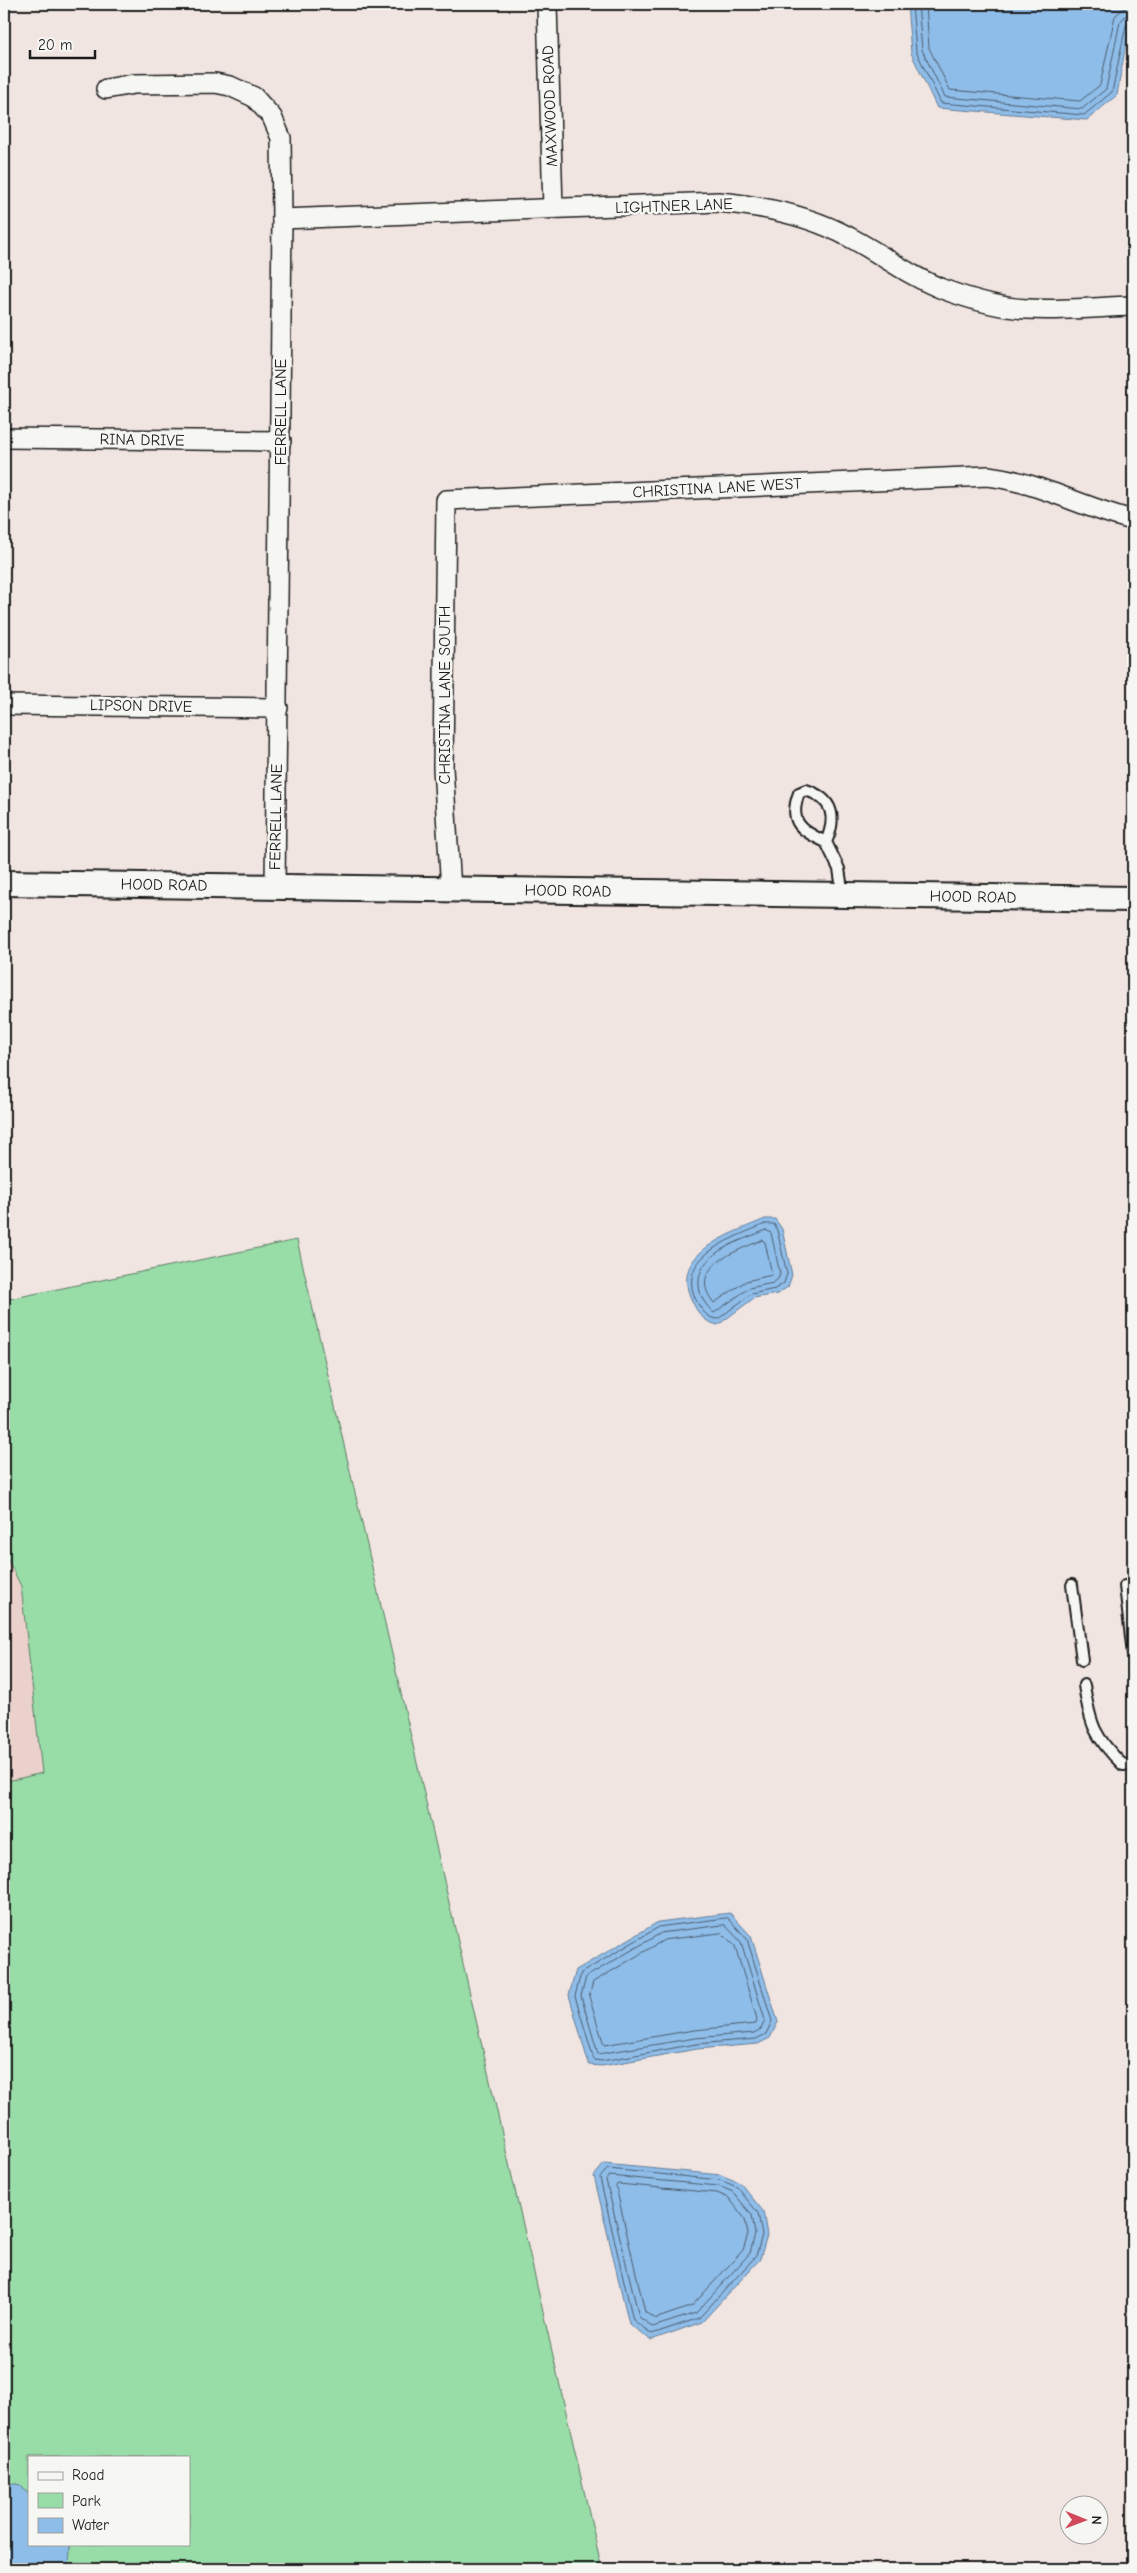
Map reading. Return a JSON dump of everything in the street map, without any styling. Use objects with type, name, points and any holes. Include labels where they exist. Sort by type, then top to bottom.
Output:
[{"type":"street","name":"MAXWOOD ROAD","points":[[547,4],[553,208]]},
{"type":"street","name":"FERRELL LANE","points":[[106,89],[134,84],[215,83],[230,86],[254,97],[272,117],[281,138],[281,441],[275,887]]},
{"type":"street","name":"LIGHTNER LANE","points":[[282,219],[553,208],[610,208],[718,202],[750,205],[781,211],[830,228],[850,237],[895,266],[945,290],[997,305],[1025,309],[1133,306]]},
{"type":"street","name":"RINA DRIVE","points":[[4,438],[281,441]]},
{"type":"street","name":"CHRISTINA LANE WEST","points":[[446,500],[988,476],[1013,479],[1045,488],[1133,520]]},
{"type":"street","name":"CHRISTINA LANE SOUTH","points":[[446,500],[443,768],[451,889]]},
{"type":"street","name":"LIPSON DRIVE","points":[[4,705],[278,708]]},
{"type":"street","name":"HOOD ROAD","points":[[4,883],[1133,899]]},
{"type":"lane","points":[[826,842],[831,830],[831,812],[826,801],[818,794],[806,790],[799,793],[794,806],[797,822],[805,833],[826,842],[839,869],[843,895]]},
{"type":"lane","points":[[1072,1585],[1082,1660]]},
{"type":"lane","points":[[1125,1586],[1133,1654]]},
{"type":"lane","points":[[1084,1685],[1088,1714],[1102,1745],[1124,1765],[1133,1764]]},
{"type":"shaded area","points":[[7,1444],[4,1515],[4,1445]]},
{"type":"shaded area","points":[[4,1552],[21,1586],[42,1773],[8,1781],[4,1789]]},
{"type":"green space","points":[[297,1240],[602,2569],[69,2569],[70,2546],[190,2546],[190,2456],[28,2456],[28,2494],[20,2485],[4,2482],[4,1789],[8,1781],[42,1773],[21,1586],[4,1552],[7,1445],[4,1434],[4,1300]]},
{"type":"water","points":[[907,4],[1133,4],[1117,95],[1087,120],[937,108],[911,53]]},
{"type":"water","points":[[765,1219],[775,1219],[782,1229],[792,1275],[788,1287],[777,1294],[754,1298],[718,1325],[705,1320],[699,1314],[692,1301],[687,1284],[688,1270],[696,1257],[707,1247],[736,1231]]},
{"type":"water","points":[[730,1913],[751,1936],[778,2022],[770,2038],[758,2044],[697,2049],[602,2066],[589,2065],[569,1995],[576,1970],[658,1922]]},
{"type":"water","points":[[604,2164],[721,2175],[740,2183],[763,2211],[767,2235],[760,2259],[702,2322],[651,2340],[629,2324],[594,2176]]},
{"type":"water","points":[[4,2482],[20,2485],[28,2494],[28,2546],[70,2546],[69,2569],[4,2569]]}]
